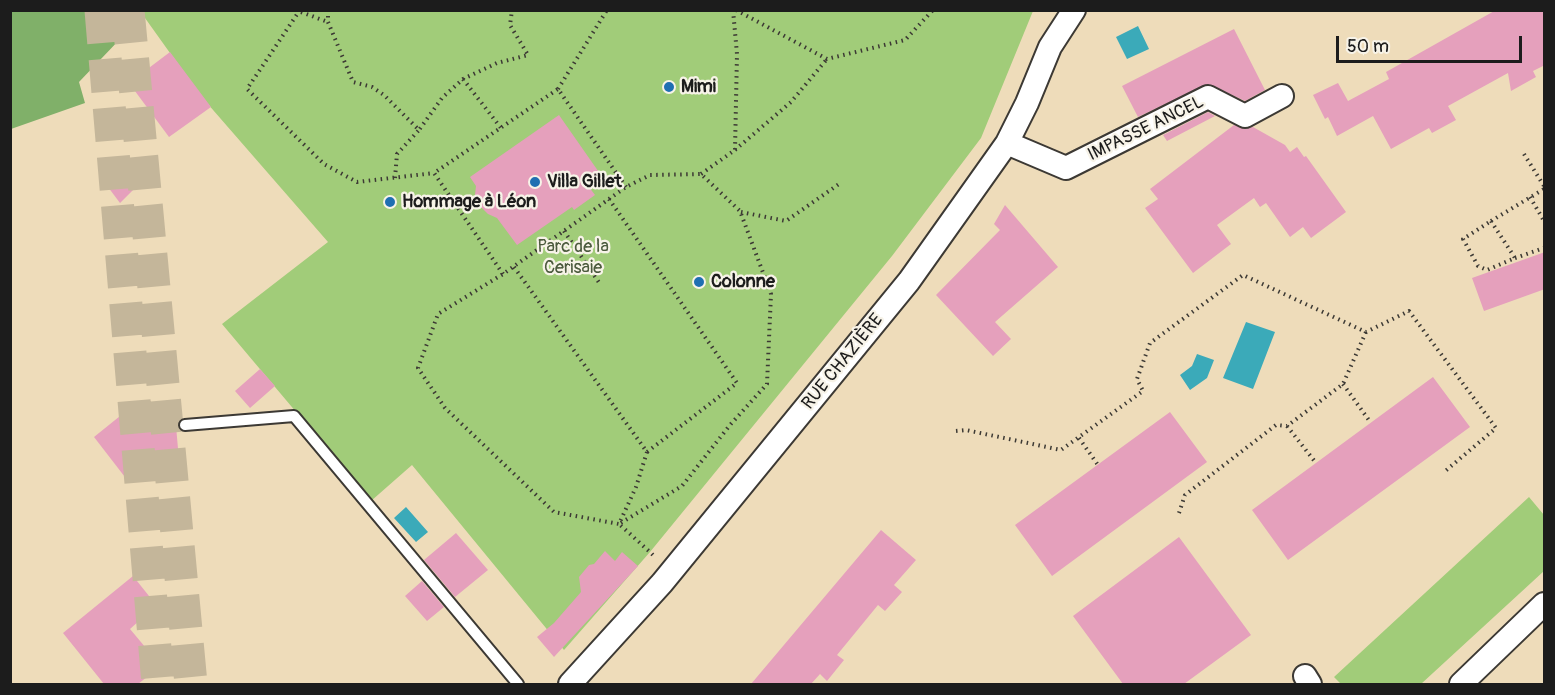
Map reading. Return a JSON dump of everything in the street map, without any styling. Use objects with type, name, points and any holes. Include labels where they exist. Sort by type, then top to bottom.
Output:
[{"type":"street","name":"RUE CHAZIÈRE","points":[[570,684],[662,583],[909,281],[1007,143],[1027,104],[1050,47],[1074,10]]},
{"type":"street","name":"IMPASSE ANCEL","points":[[1007,143],[1066,168],[1208,97],[1245,116],[1282,96]]},
{"type":"street","points":[[1461,684],[1545,604]]},
{"type":"lane","points":[[185,425],[294,416],[518,684]]},
{"type":"path","points":[[328,10],[328,22],[353,82],[372,87],[384,95],[418,130]]},
{"type":"path","points":[[395,178],[397,154],[442,98],[463,79],[497,63],[528,55],[510,24],[512,10]]},
{"type":"path","points":[[328,22],[300,11],[247,89],[324,164],[357,182],[434,173],[558,89],[607,10]]},
{"type":"path","points":[[734,10],[827,59]]},
{"type":"path","points":[[734,10],[737,54],[735,150]]},
{"type":"path","points":[[649,562],[654,556],[619,524],[554,512],[445,408],[418,368],[438,314],[514,267],[626,187],[650,174],[701,174],[735,150],[791,102],[827,59],[904,40],[933,10]]},
{"type":"path","points":[[463,79],[501,128]]},
{"type":"path","points":[[558,89],[626,187]]},
{"type":"path","points":[[1524,154],[1545,188],[1463,239],[1478,266],[1487,270],[1545,248]]},
{"type":"path","points":[[434,173],[503,274]]},
{"type":"path","points":[[619,524],[682,486],[766,384],[771,294],[740,212],[701,174]]},
{"type":"path","points":[[740,212],[786,220],[839,184]]},
{"type":"path","points":[[1530,197],[1545,221]]},
{"type":"path","points":[[609,199],[737,383],[647,452],[636,487],[619,524]]},
{"type":"path","points":[[1491,221],[1517,260]]},
{"type":"path","points":[[564,231],[600,284]]},
{"type":"path","points":[[514,267],[647,452]]},
{"type":"path","points":[[956,431],[966,430],[1061,450],[1143,391],[1137,379],[1150,343],[1243,275],[1366,332]]},
{"type":"path","points":[[1179,513],[1185,495],[1276,425],[1287,426],[1343,384],[1366,332],[1409,311],[1496,428],[1443,473]]},
{"type":"path","points":[[1343,384],[1371,423]]},
{"type":"path","points":[[1287,426],[1316,463]]},
{"type":"path","points":[[1079,438],[1098,465]]},
{"type":"green space","points":[[11,11],[140,11],[143,15],[79,82],[85,103],[11,129]]},
{"type":"green space","name":"Parc de la Cerisaie","points":[[140,11],[1033,11],[981,138],[892,256],[650,552],[564,650],[412,465],[371,501],[222,324],[328,242],[200,95]]},
{"type":"green space","points":[[1529,497],[1544,515],[1544,571],[1421,684],[1341,684],[1334,677]]},
{"type":"water","points":[[1138,26],[1149,49],[1127,59],[1116,37]]},
{"type":"water","points":[[1246,322],[1275,332],[1253,389],[1223,378]]},
{"type":"water","points":[[1197,354],[1214,360],[1207,378],[1190,390],[1180,375],[1192,366]]},
{"type":"water","points":[[406,507],[428,532],[416,542],[394,518]]},
{"type":"building","points":[[1496,10],[1545,10],[1545,65],[1533,71],[1536,77],[1511,91],[1508,73],[1448,106],[1456,120],[1432,133],[1429,128],[1391,149],[1373,116],[1337,136],[1328,117],[1325,119],[1313,95],[1338,83],[1348,101],[1389,79],[1386,72]]},
{"type":"building","points":[[1234,29],[1265,90],[1245,101],[1208,84],[1138,117],[1122,86]]},
{"type":"building","points":[[170,52],[211,107],[169,137],[129,83]]},
{"type":"building","points":[[1208,112],[1215,116],[1167,141],[1163,135]]},
{"type":"building","name":"Villa Gillet","points":[[559,115],[603,178],[589,187],[595,195],[574,210],[572,207],[517,245],[497,218],[488,214],[481,207],[475,195],[476,186],[470,177]]},
{"type":"building","points":[[1234,125],[1245,129],[1253,127],[1285,145],[1290,152],[1297,147],[1346,212],[1311,238],[1303,227],[1290,237],[1266,203],[1260,207],[1254,198],[1217,225],[1231,244],[1193,273],[1145,208],[1158,199],[1150,189]]},
{"type":"building","points":[[118,169],[134,189],[120,203],[102,179]]},
{"type":"building","points":[[1005,205],[1058,267],[995,322],[1011,339],[993,356],[936,295],[1000,230],[994,224]]},
{"type":"building","points":[[1545,252],[1545,289],[1484,311],[1472,278]]},
{"type":"building","points":[[260,369],[275,386],[250,408],[235,391]]},
{"type":"building","points":[[1433,377],[1470,427],[1288,560],[1252,510]]},
{"type":"building","points":[[174,403],[179,460],[150,463],[128,481],[94,437],[130,408]]},
{"type":"building","points":[[1170,412],[1207,462],[1052,576],[1015,525]]},
{"type":"building","points":[[881,530],[916,560],[894,585],[902,592],[885,611],[878,605],[837,655],[844,660],[827,681],[820,674],[811,684],[751,684]]},
{"type":"building","points":[[456,533],[488,570],[455,597],[424,560]]},
{"type":"building","points":[[1179,537],[1251,635],[1184,684],[1123,684],[1073,616]]},
{"type":"building","points":[[605,551],[615,561],[622,552],[638,566],[554,657],[537,637],[554,623],[581,592],[579,577]]},
{"type":"building","points":[[133,576],[153,601],[136,615],[140,620],[130,629],[161,666],[138,684],[104,684],[63,633]]},
{"type":"building","points":[[422,581],[444,607],[427,621],[405,596]]},
{"type":"tunnel","points":[[101,10],[158,684]]},
{"type":"tunnel","points":[[128,10],[191,684]]},
{"type":"place","name":"Mimi","points":[[669,87]]},
{"type":"place","name":"Villa Gillet","points":[[535,182]]},
{"type":"place","name":"Hommage à Léon","points":[[390,202]]},
{"type":"place","name":"Colonne","points":[[699,282]]}]
